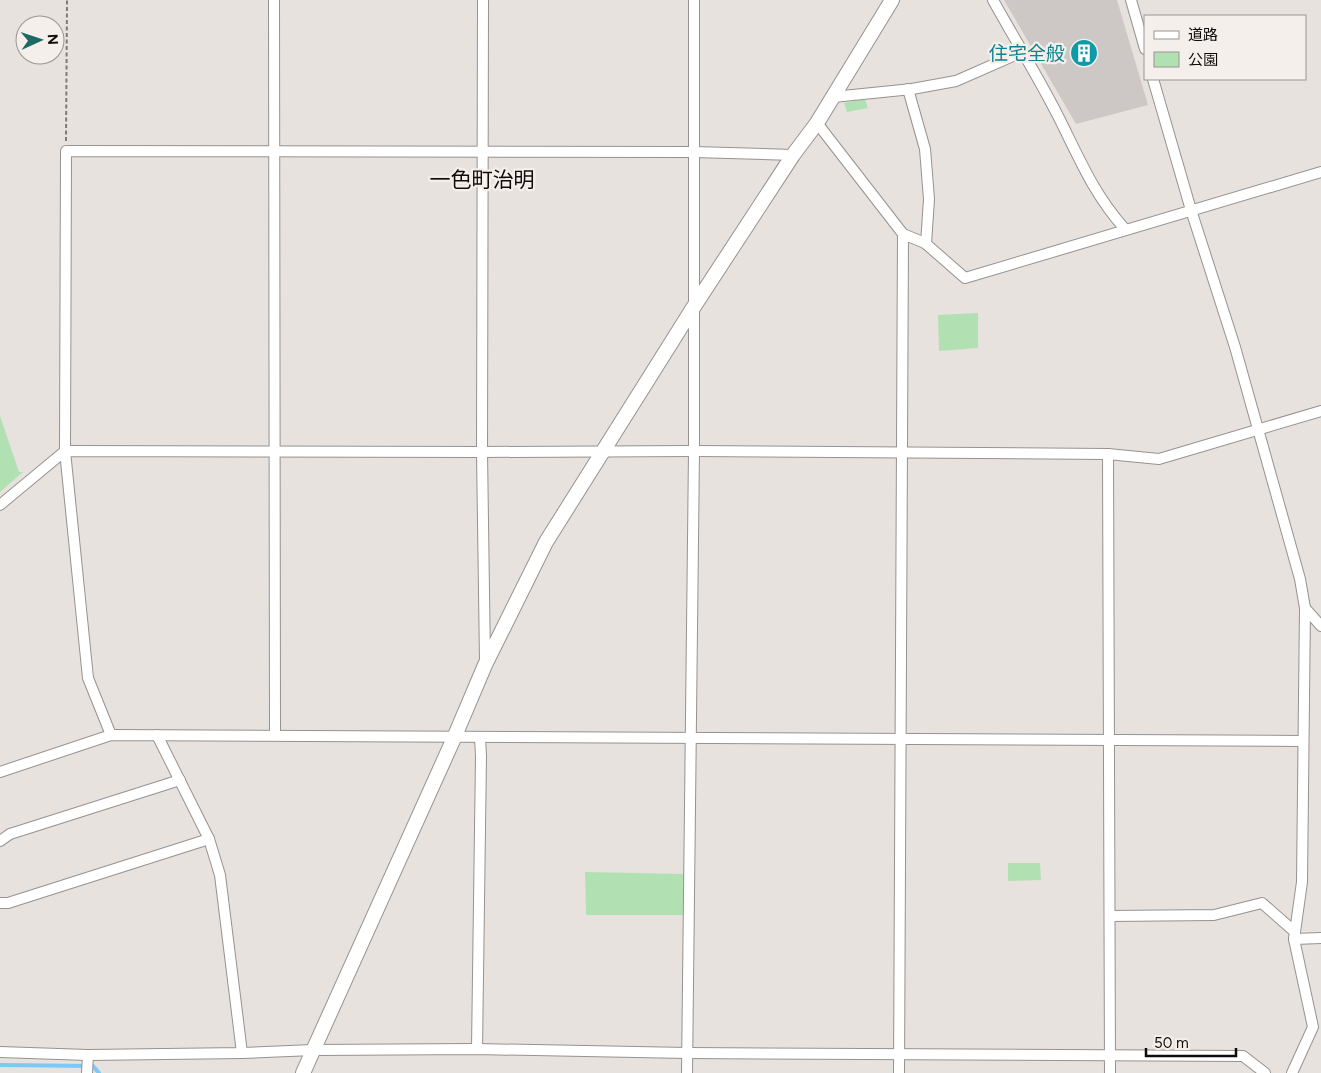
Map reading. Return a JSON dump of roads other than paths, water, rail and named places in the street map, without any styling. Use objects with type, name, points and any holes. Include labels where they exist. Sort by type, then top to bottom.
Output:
[{"type":"street","points":[[274,0],[275,735]]},
{"type":"street","points":[[484,0],[482,452],[485,664]]},
{"type":"street","points":[[687,1073],[694,451],[694,0]]},
{"type":"street","points":[[303,1073],[454,738],[485,664],[546,542],[693,308],[793,155],[817,123],[892,0]]},
{"type":"street","points":[[993,0],[1056,112],[1095,189],[1110,212],[1125,229]]},
{"type":"street","points":[[1131,0],[1144,46]]},
{"type":"street","points":[[833,97],[908,89],[956,81],[1022,52]]},
{"type":"street","points":[[1153,80],[1191,210],[1235,347],[1300,579],[1305,608],[1302,882],[1294,936],[1313,1028],[1292,1073]]},
{"type":"street","points":[[908,89],[925,149],[929,199],[926,244]]},
{"type":"street","points":[[817,123],[903,234],[926,244],[966,278],[1321,172]]},
{"type":"street","points":[[111,735],[88,678],[65,451],[66,150],[694,152],[793,155]]},
{"type":"street","points":[[899,1073],[903,234]]},
{"type":"street","points":[[0,505],[65,451],[694,451],[1108,454],[1159,459],[1321,411]]},
{"type":"street","points":[[1108,454],[1110,1073]]},
{"type":"street","points":[[1305,608],[1321,626]]},
{"type":"street","points":[[0,772],[111,735],[1303,741]]},
{"type":"street","points":[[157,736],[209,839],[220,875],[242,1053]]},
{"type":"street","points":[[477,1049],[480,738]]},
{"type":"street","points":[[0,841],[10,834],[180,780]]},
{"type":"street","points":[[0,903],[8,903],[209,839]]},
{"type":"street","points":[[1110,916],[1214,915],[1262,903],[1294,936],[1321,938]]},
{"type":"street","points":[[0,1052],[88,1054],[477,1049],[687,1053],[1243,1056],[1265,1073]]},
{"type":"street","points":[[87,1073],[88,1054]]},
{"type":"waterway","points":[[0,1065],[93,1066],[99,1073]]},
{"type":"place","name":"住宅全般","points":[[1084,53]]},
{"type":"district","name":"一色町治明","points":[[482,179]]}]
